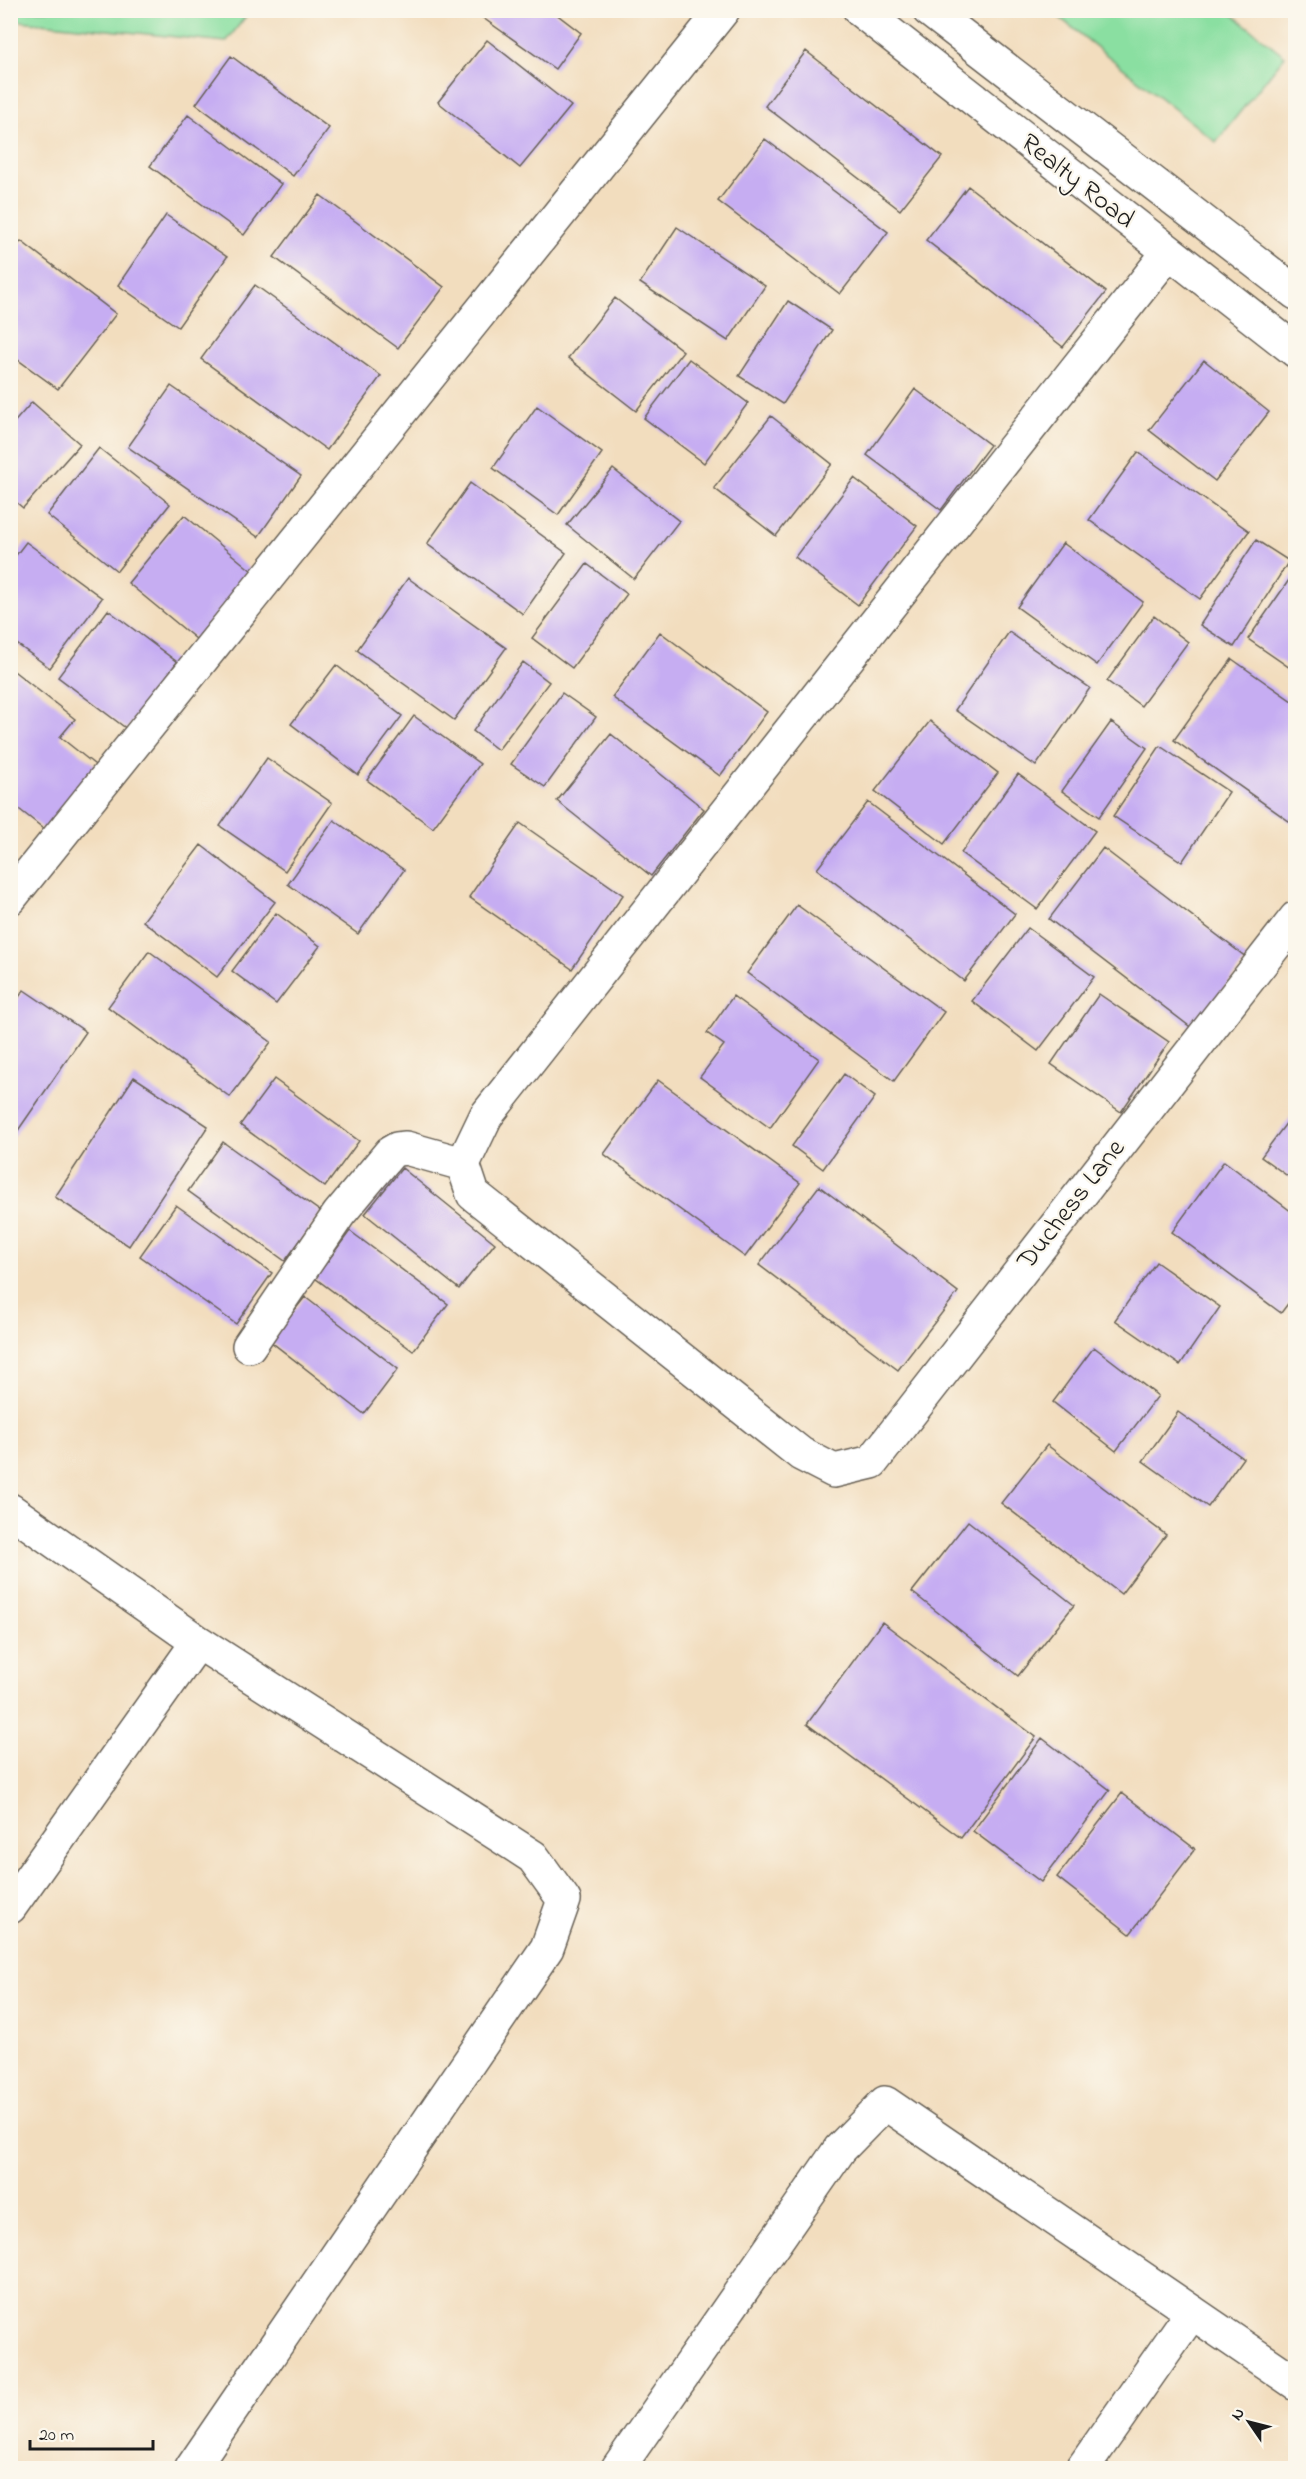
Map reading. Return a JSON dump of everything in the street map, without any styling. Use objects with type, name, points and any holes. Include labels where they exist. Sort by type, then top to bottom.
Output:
[{"type":"street","points":[[10,898],[723,10]]},
{"type":"street","name":"Realty Road","points":[[860,10],[1296,351]]},
{"type":"street","name":"Realty Road","points":[[929,10],[1296,293]]},
{"type":"street","points":[[249,1346],[339,1214],[390,1153],[406,1148],[463,1164],[486,1116],[1168,253]]},
{"type":"street","name":"Duchess Lane","points":[[463,1164],[473,1194],[801,1454],[834,1471],[872,1462],[1296,918]]},
{"type":"street","points":[[10,1510],[198,1642],[533,1857],[564,1900],[547,1948],[192,2469]]},
{"type":"street","points":[[10,1907],[198,1642]]},
{"type":"street","points":[[618,2469],[840,2149],[885,2103],[1296,2383]]},
{"type":"street","points":[[1083,2469],[1192,2312]]},
{"type":"green space","points":[[10,11],[250,11],[226,42],[20,21]]},
{"type":"green space","points":[[1063,11],[1228,11],[1285,56],[1216,142],[1059,17]]},
{"type":"building","points":[[477,10],[551,10],[581,33],[555,69],[476,13]]},
{"type":"building","points":[[487,40],[571,106],[520,168],[438,102]]},
{"type":"building","points":[[806,51],[942,157],[900,210],[765,106]]},
{"type":"building","points":[[231,56],[329,128],[293,176],[196,104]]},
{"type":"building","points":[[188,115],[281,184],[244,235],[150,166]]},
{"type":"building","points":[[765,139],[888,232],[840,294],[718,201]]},
{"type":"building","points":[[968,186],[1106,292],[1063,347],[926,240]]},
{"type":"building","points":[[320,195],[444,287],[398,348],[274,257]]},
{"type":"building","points":[[166,215],[227,257],[178,327],[118,285]]},
{"type":"building","points":[[677,227],[765,286],[728,341],[640,283]]},
{"type":"building","points":[[21,241],[116,314],[58,389],[10,354],[10,255]]},
{"type":"building","points":[[255,285],[381,376],[327,450],[201,359]]},
{"type":"building","points":[[615,298],[683,351],[636,411],[568,358]]},
{"type":"building","points":[[788,301],[832,330],[783,404],[739,376]]},
{"type":"building","points":[[689,359],[748,403],[704,463],[644,418]]},
{"type":"building","points":[[1204,360],[1269,412],[1215,481],[1149,430]]},
{"type":"building","points":[[171,386],[301,476],[258,537],[128,447]]},
{"type":"building","points":[[915,389],[990,445],[941,510],[867,455]]},
{"type":"building","points":[[32,402],[80,444],[23,508],[10,497],[10,427]]},
{"type":"building","points":[[537,406],[602,453],[558,515],[493,468]]},
{"type":"building","points":[[771,416],[832,464],[776,536],[714,488]]},
{"type":"building","points":[[99,448],[170,504],[117,571],[47,515]]},
{"type":"building","points":[[1138,452],[1249,531],[1200,599],[1089,520]]},
{"type":"building","points":[[613,469],[679,521],[634,579],[567,525]]},
{"type":"building","points":[[854,478],[917,526],[858,605],[795,557]]},
{"type":"building","points":[[470,483],[566,553],[523,614],[427,544]]},
{"type":"building","points":[[184,515],[252,571],[196,639],[128,583]]},
{"type":"building","points":[[1256,540],[1289,561],[1234,647],[1200,625]]},
{"type":"building","points":[[26,542],[102,598],[50,668],[10,639],[10,563]]},
{"type":"building","points":[[1063,543],[1143,602],[1097,665],[1017,607]]},
{"type":"building","points":[[587,564],[627,594],[572,668],[532,638]]},
{"type":"building","points":[[1296,570],[1296,672],[1248,639]]},
{"type":"building","points":[[408,578],[506,648],[454,720],[357,650]]},
{"type":"building","points":[[108,610],[177,662],[127,729],[58,677]]},
{"type":"building","points":[[1154,616],[1188,642],[1141,706],[1107,681]]},
{"type":"building","points":[[660,632],[767,712],[720,776],[612,697]]},
{"type":"building","points":[[1009,632],[1090,688],[1036,766],[955,710]]},
{"type":"building","points":[[1232,659],[1296,704],[1296,826],[1174,740]]},
{"type":"building","points":[[523,662],[549,682],[498,750],[473,731]]},
{"type":"building","points":[[336,665],[402,716],[358,775],[291,724]]},
{"type":"building","points":[[10,668],[75,719],[60,737],[99,768],[48,832],[10,802]]},
{"type":"building","points":[[562,693],[596,717],[545,787],[511,764]]},
{"type":"building","points":[[414,716],[480,764],[433,828],[367,780]]},
{"type":"building","points":[[930,721],[998,773],[944,844],[875,791]]},
{"type":"building","points":[[1111,722],[1147,748],[1099,817],[1062,791]]},
{"type":"building","points":[[611,734],[704,809],[651,876],[557,801]]},
{"type":"building","points":[[1160,746],[1229,792],[1182,862],[1113,816]]},
{"type":"building","points":[[267,758],[332,803],[285,871],[220,826]]},
{"type":"building","points":[[1018,774],[1095,831],[1037,909],[961,853]]},
{"type":"building","points":[[868,802],[1015,914],[964,981],[817,869]]},
{"type":"building","points":[[334,820],[404,870],[358,934],[288,884]]},
{"type":"building","points":[[520,823],[623,895],[572,969],[469,897]]},
{"type":"building","points":[[201,845],[275,902],[217,977],[143,921]]},
{"type":"building","points":[[1103,848],[1247,958],[1193,1029],[1049,919]]},
{"type":"building","points":[[797,905],[944,1012],[894,1081],[747,973]]},
{"type":"building","points":[[276,913],[320,946],[276,1004],[232,971]]},
{"type":"building","points":[[1028,928],[1094,977],[1038,1051],[972,1001]]},
{"type":"building","points":[[149,951],[271,1042],[230,1097],[108,1007]]},
{"type":"building","points":[[24,990],[86,1032],[10,1142],[10,1009]]},
{"type":"building","points":[[1099,994],[1169,1042],[1121,1112],[1051,1064]]},
{"type":"building","points":[[733,996],[819,1059],[770,1128],[700,1077],[724,1045],[707,1033]]},
{"type":"building","points":[[844,1074],[875,1097],[823,1169],[792,1146]]},
{"type":"building","points":[[134,1077],[208,1126],[129,1246],[55,1197]]},
{"type":"building","points":[[274,1079],[359,1141],[325,1187],[240,1125]]},
{"type":"building","points":[[658,1080],[800,1183],[745,1257],[604,1154]]},
{"type":"building","points":[[1296,1110],[1296,1182],[1261,1157]]},
{"type":"building","points":[[223,1142],[321,1212],[285,1261],[188,1191]]},
{"type":"building","points":[[1224,1161],[1296,1215],[1296,1293],[1281,1313],[1172,1232]]},
{"type":"building","points":[[402,1168],[495,1243],[459,1289],[365,1214]]},
{"type":"building","points":[[819,1186],[958,1292],[898,1370],[759,1265]]},
{"type":"building","points":[[176,1205],[272,1273],[236,1324],[140,1256]]},
{"type":"building","points":[[350,1231],[448,1304],[413,1351],[315,1278]]},
{"type":"building","points":[[1156,1262],[1220,1307],[1180,1365],[1115,1320]]},
{"type":"building","points":[[305,1297],[398,1369],[364,1414],[270,1341]]},
{"type":"building","points":[[1094,1347],[1158,1396],[1116,1451],[1053,1402]]},
{"type":"building","points":[[1178,1412],[1243,1458],[1208,1507],[1143,1461]]},
{"type":"building","points":[[1047,1445],[1166,1535],[1121,1594],[1001,1503]]},
{"type":"building","points":[[968,1521],[1074,1605],[1018,1676],[912,1592]]},
{"type":"building","points":[[882,1622],[1036,1737],[961,1838],[807,1724]]},
{"type":"building","points":[[1042,1738],[1110,1790],[1041,1882],[973,1831]]},
{"type":"building","points":[[1122,1793],[1195,1849],[1130,1934],[1057,1877]]}]
